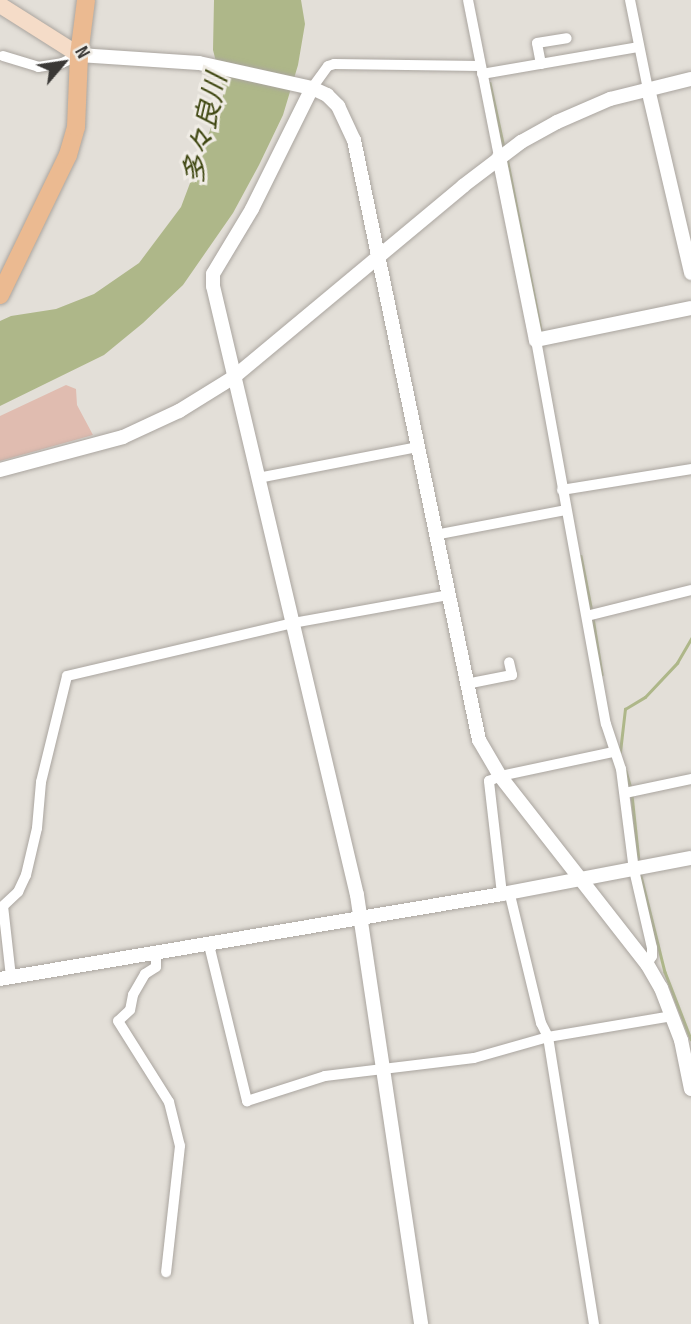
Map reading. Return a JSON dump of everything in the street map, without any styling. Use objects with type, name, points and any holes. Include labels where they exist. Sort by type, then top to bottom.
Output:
[{"type":"main road","points":[[0,295],[68,155],[76,127],[79,55],[86,0]]},
{"type":"main road","points":[[0,5],[79,55]]},
{"type":"street","points":[[468,0],[536,340],[613,752],[621,769],[634,870],[652,948],[652,957],[647,964]]},
{"type":"street","points":[[629,0],[691,273]]},
{"type":"street","points":[[541,64],[537,43],[567,38]]},
{"type":"street","points":[[421,1324],[361,918],[234,377],[213,274],[259,197],[307,86],[328,66],[334,64],[481,70],[541,64],[638,47]]},
{"type":"street","points":[[3,56],[38,67],[62,63],[79,55],[199,64],[307,86],[327,95],[338,106],[351,128],[479,740],[500,776],[647,964],[681,1040],[691,1089]]},
{"type":"street","points":[[0,470],[123,437],[179,411],[234,377],[499,157],[582,110],[648,89],[691,79]]},
{"type":"street","points":[[536,340],[691,308]]},
{"type":"street","points":[[258,478],[417,447]]},
{"type":"street","points":[[562,490],[691,469]]},
{"type":"street","points":[[435,535],[566,510]]},
{"type":"street","points":[[587,615],[691,590]]},
{"type":"street","points":[[448,595],[293,622],[67,676],[41,782],[37,828],[26,875],[18,892],[3,906],[5,978],[581,880],[691,858]]},
{"type":"street","points":[[466,684],[512,675],[509,662]]},
{"type":"street","points":[[594,1324],[548,1037],[541,1023],[505,893],[489,781],[500,776],[613,752]]},
{"type":"street","points":[[625,793],[691,779]]},
{"type":"street","points":[[209,945],[247,1101],[325,1076],[474,1058],[548,1037],[672,1016]]},
{"type":"street","points":[[156,954],[156,967],[145,974],[132,995],[130,1010],[118,1021],[169,1102],[180,1146],[166,1272]]},
{"type":"shaded area","points":[[214,0],[301,0],[305,24],[298,65],[283,115],[259,165],[233,213],[183,285],[143,323],[104,355],[0,406],[0,321],[11,316],[56,309],[94,294],[139,263],[181,207],[224,93],[213,50]]},
{"type":"shaded area","points":[[66,385],[76,389],[77,405],[93,435],[0,461],[0,416]]},
{"type":"waterway","points":[[490,83],[504,148]]},
{"type":"waterway","points":[[507,158],[541,330]]},
{"type":"waterway","points":[[581,556],[592,612]]},
{"type":"waterway","points":[[593,618],[602,674]]},
{"type":"waterway","points":[[620,752],[625,709],[645,697],[677,663],[691,639]]},
{"type":"waterway","points":[[626,771],[631,789]]},
{"type":"waterway","points":[[632,795],[639,862]]},
{"type":"waterway","points":[[640,872],[665,972],[691,1039]]},
{"type":"water label","name":"多々良川","points":[[206,129]]}]
